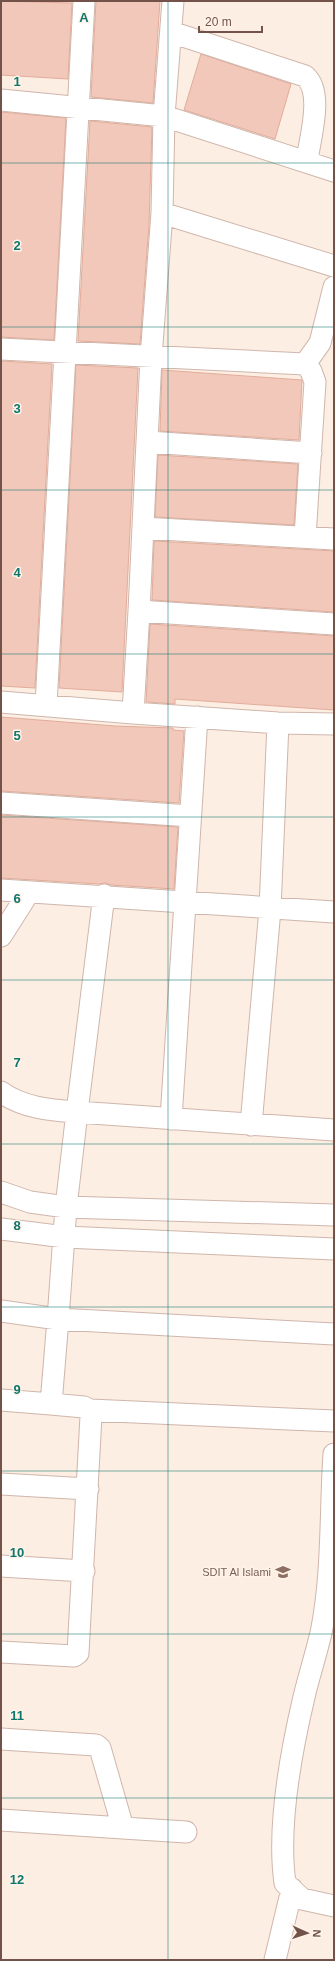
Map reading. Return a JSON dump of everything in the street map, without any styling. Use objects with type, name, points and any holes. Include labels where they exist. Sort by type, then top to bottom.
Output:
[{"type":"street","points":[[46,705],[84,1]]},
{"type":"street","points":[[133,713],[148,442],[151,357],[162,213],[164,116],[173,1]]},
{"type":"street","points":[[171,32],[304,76],[311,82],[314,92],[315,106],[307,160]]},
{"type":"street","points":[[1,100],[79,106],[164,116],[307,160],[334,170]]},
{"type":"street","points":[[162,213],[334,266]]},
{"type":"street","points":[[1,349],[305,364],[327,346],[334,287]]},
{"type":"street","points":[[305,364],[311,371],[315,382],[305,536]]},
{"type":"street","points":[[148,442],[311,453]]},
{"type":"street","points":[[143,528],[305,536],[334,539]]},
{"type":"street","points":[[139,611],[334,624]]},
{"type":"street","points":[[1,702],[278,723],[334,724]]},
{"type":"street","points":[[171,1119],[186,901],[196,717]]},
{"type":"street","points":[[251,1125],[270,908],[278,723]]},
{"type":"street","points":[[1,803],[190,816]]},
{"type":"street","points":[[1,890],[104,895],[334,912]]},
{"type":"street","points":[[1,936],[29,892]]},
{"type":"street","points":[[51,1404],[65,1237],[66,1207],[104,895]]},
{"type":"street","points":[[1,1092],[10,1098],[32,1106],[77,1112],[334,1130]]},
{"type":"street","points":[[1,1192],[30,1202],[66,1207],[334,1215]]},
{"type":"street","points":[[1,1229],[65,1237],[334,1249]]},
{"type":"street","points":[[1,1312],[58,1319],[334,1334]]},
{"type":"street","points":[[1,1400],[84,1407],[90,1410],[334,1422]]},
{"type":"street","points":[[1,1652],[77,1656],[84,1571],[91,1416],[90,1410]]},
{"type":"street","points":[[334,1454],[331,1545],[325,1608],[321,1632],[304,1698],[289,1773],[282,1862],[285,1884],[302,1899],[334,1906]]},
{"type":"street","points":[[1,1484],[88,1489]]},
{"type":"street","points":[[1,1566],[84,1571]]},
{"type":"street","points":[[1,1738],[96,1745],[100,1748],[123,1828]]},
{"type":"street","points":[[1,1820],[186,1832]]},
{"type":"street","points":[[275,1960],[292,1889]]},
{"type":"building","points":[[1,1],[72,3],[68,79],[1,75]]},
{"type":"building","points":[[96,1],[160,1],[153,103],[91,97]]},
{"type":"building","points":[[201,54],[291,84],[275,139],[184,110]]},
{"type":"building","points":[[1,112],[66,118],[54,340],[1,337]]},
{"type":"building","points":[[90,121],[152,127],[149,224],[140,344],[78,341]]},
{"type":"building","points":[[1,361],[52,364],[35,688],[1,686]]},
{"type":"building","points":[[76,365],[138,368],[122,692],[59,688]]},
{"type":"building","points":[[162,370],[302,380],[299,440],[160,431]]},
{"type":"building","points":[[158,455],[298,464],[294,525],[155,517]]},
{"type":"building","points":[[154,541],[334,551],[334,612],[152,600]]},
{"type":"building","points":[[150,624],[334,636],[334,710],[175,699],[175,704],[146,702]]},
{"type":"building","points":[[1,717],[115,726],[173,728],[173,730],[184,731],[179,803],[1,791]]},
{"type":"building","points":[[1,815],[178,827],[174,889],[111,885],[105,883],[99,884],[1,878]]},
{"type":"place","name":"SDIT Al Islami","points":[[283,1572]]}]
